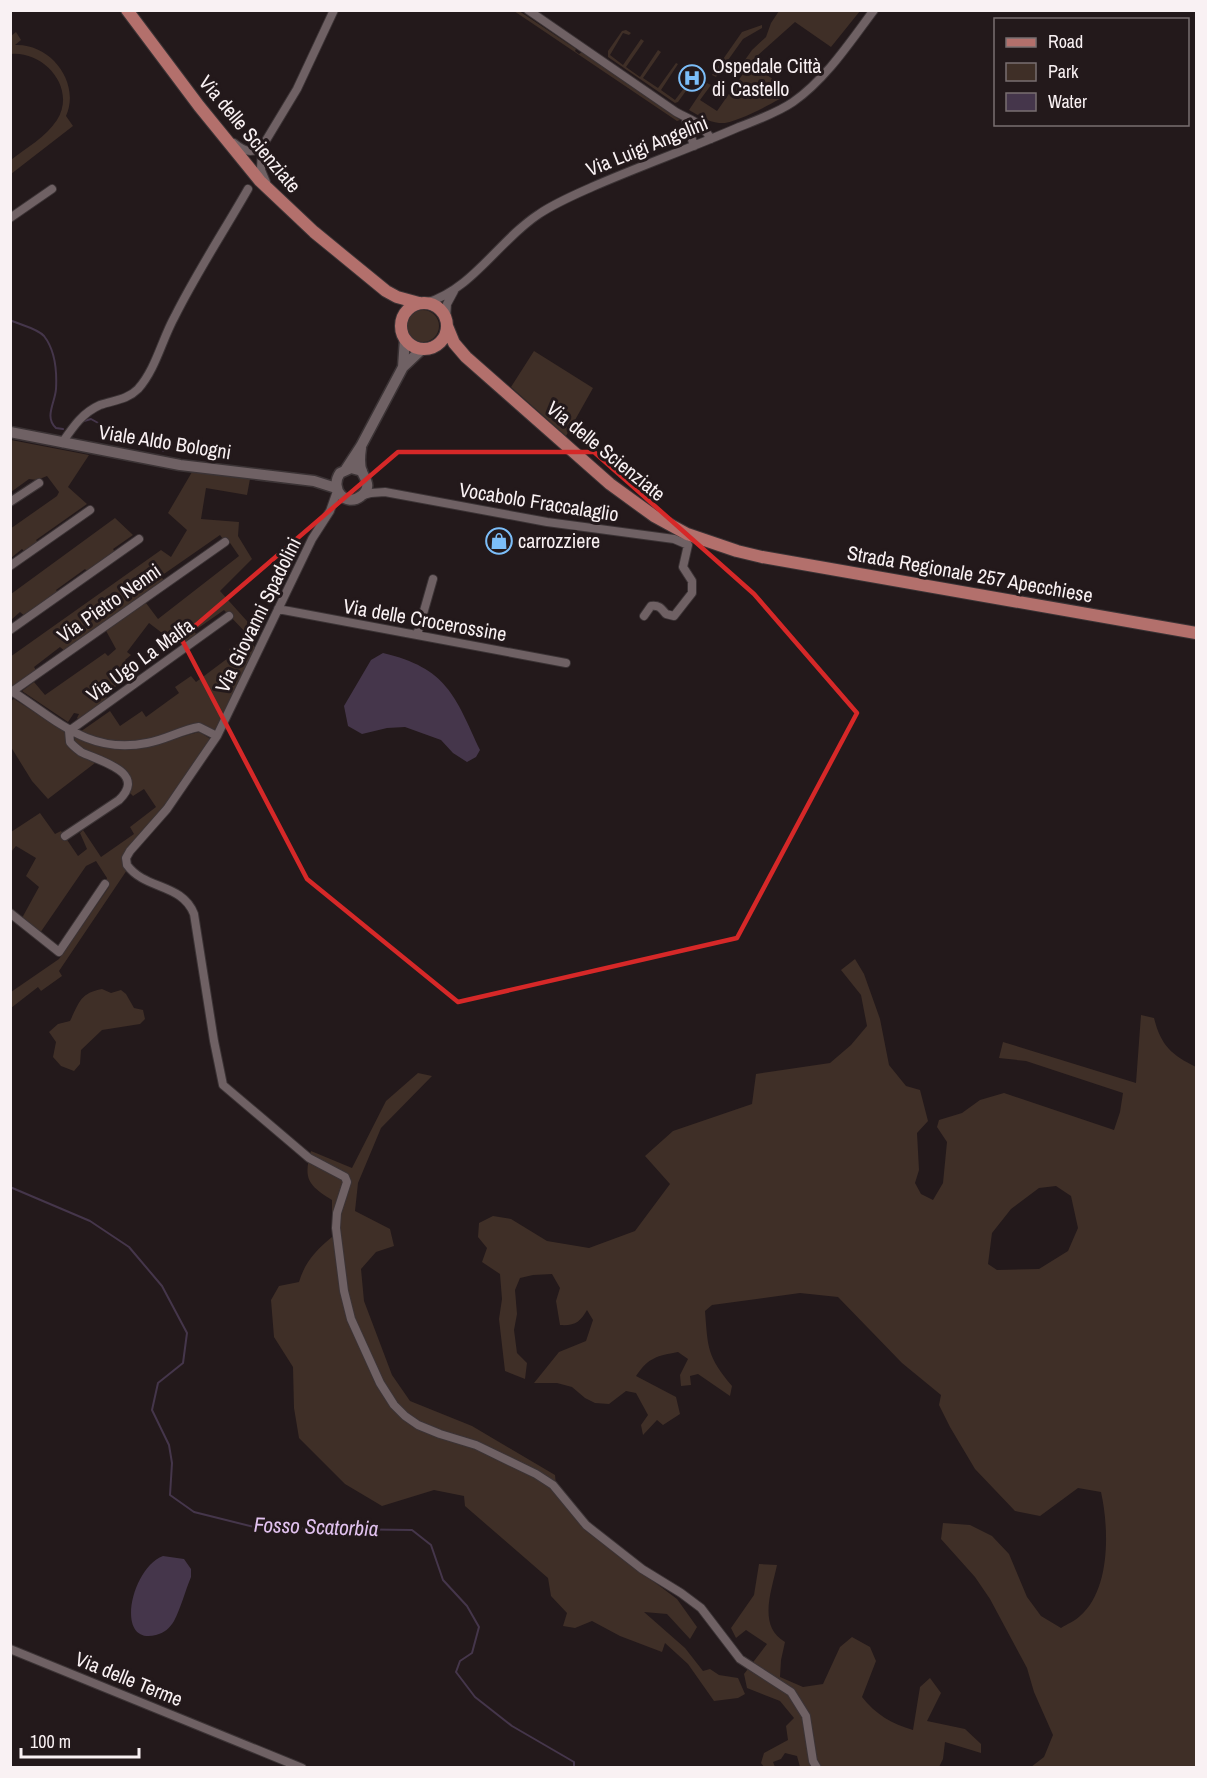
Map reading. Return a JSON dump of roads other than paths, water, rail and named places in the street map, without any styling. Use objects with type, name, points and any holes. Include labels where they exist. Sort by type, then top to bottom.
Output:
[{"type":"main road","name":"Via delle Scienziate","points":[[127,10],[211,121],[248,167],[281,202],[323,240],[386,291],[397,297],[422,303]]},
{"type":"main road","name":"Via delle Scienziate","points":[[386,291],[395,304],[401,324]]},
{"type":"main road","points":[[361,446],[367,488],[357,499],[347,499],[337,489],[336,480],[361,446],[403,367],[442,339],[446,323],[438,308],[422,303],[407,311],[401,324],[405,338],[403,367]]},
{"type":"main road","name":"Via delle Scienziate","points":[[446,323],[454,343],[466,357],[609,484],[654,516],[687,534],[737,551]]},
{"type":"main road","points":[[405,338],[412,345],[427,348]]},
{"type":"main road","name":"Via delle Scienziate","points":[[427,348],[450,349],[466,357]]},
{"type":"main road","name":"Viale Aldo Bologni","points":[[10,432],[180,465],[314,481],[337,489]]},
{"type":"main road","points":[[343,471],[357,469],[364,475]]},
{"type":"main road","name":"Viale Aldo Bologni","points":[[314,481],[343,471]]},
{"type":"main road","name":"Strada Regionale 257 Apecchiese","points":[[737,551],[1197,633]]},
{"type":"street","points":[[281,202],[262,175],[260,165],[262,147],[297,88],[334,10]]},
{"type":"street","points":[[528,10],[685,117],[703,126],[711,139]]},
{"type":"street","name":"Via Luigi Angelini","points":[[422,303],[437,300],[455,290],[523,225],[540,213],[628,171],[777,111],[807,92],[842,53],[874,10]]},
{"type":"street","points":[[685,117],[694,146]]},
{"type":"street","points":[[211,121],[242,149],[251,151],[262,147]]},
{"type":"street","points":[[10,218],[52,189]]},
{"type":"street","points":[[62,443],[76,421],[84,415],[101,405],[126,398],[142,383],[157,357],[176,314],[248,189]]},
{"type":"street","name":"Via Luigi Angelini","points":[[446,323],[447,303],[455,290]]},
{"type":"street","points":[[364,475],[385,492]]},
{"type":"street","points":[[10,502],[39,483]]},
{"type":"street","name":"Via Giovanni Spadolini","points":[[337,489],[330,511],[312,539],[217,736],[167,810],[130,851],[126,858],[127,865],[140,877],[183,896],[190,903],[194,914],[223,1084],[309,1158],[345,1177],[347,1182],[337,1213],[336,1228],[341,1278],[351,1319],[380,1383],[394,1405],[418,1425],[476,1445],[536,1474],[553,1485],[586,1525],[642,1569],[701,1608],[740,1659],[775,1680],[796,1699],[807,1716],[813,1761],[817,1767]]},
{"type":"street","points":[[362,496],[385,492]]},
{"type":"street","name":"Vocabolo Fraccalaglio","points":[[385,492],[547,522],[674,540],[687,545],[682,567],[693,581],[692,593],[674,616],[666,614],[657,605],[651,606],[644,616]]},
{"type":"street","name":"Via Giovanni Spadolini","points":[[330,511],[347,499]]},
{"type":"street","points":[[10,566],[90,510]]},
{"type":"street","points":[[10,630],[139,539]]},
{"type":"street","name":"Via Pietro Nenni","points":[[11,692],[225,542]]},
{"type":"street","points":[[417,635],[433,579]]},
{"type":"street","name":"Via delle Crocerossine","points":[[278,609],[566,663]]},
{"type":"street","name":"Via Ugo La Malfa","points":[[69,730],[229,616]]},
{"type":"street","points":[[11,692],[69,730],[89,740],[113,746],[147,743],[200,727],[217,736]]},
{"type":"street","points":[[65,836],[119,800],[126,793],[128,784],[125,775],[112,764],[78,751],[70,742],[69,730]]},
{"type":"street","points":[[10,913],[59,952],[105,884]]},
{"type":"street","name":"Via delle Terme","points":[[10,1649],[302,1767]]},
{"type":"water","points":[[383,653],[422,667],[446,687],[463,714],[480,750],[476,757],[467,762],[453,753],[441,740],[405,727],[387,728],[362,734],[348,726],[344,706],[371,660]]},
{"type":"water","points":[[163,1556],[184,1559],[191,1569],[191,1577],[171,1626],[156,1635],[143,1635],[135,1629],[131,1618],[132,1604],[142,1575],[152,1563]]},
{"type":"waterway","points":[[10,320],[37,331],[48,342],[53,354],[56,375],[56,389],[50,415],[56,428],[63,429]]},
{"type":"waterway","points":[[84,421],[91,419],[109,429]]},
{"type":"waterway","points":[[121,434],[164,451]]},
{"type":"waterway","name":"Fosso Scatorbia","points":[[10,1187],[90,1221],[129,1247],[162,1286],[187,1333],[183,1363],[158,1383],[152,1410],[169,1445],[172,1463],[170,1495],[194,1512],[258,1528],[412,1530],[431,1545],[443,1580],[467,1606],[479,1627],[472,1653],[460,1661],[456,1672],[475,1697],[512,1726],[574,1762],[574,1768]]},
{"type":"place","name":"Ospedale Città di Castello","points":[[692,78]]},
{"type":"place","name":"carrozziere","points":[[499,541]]}]
